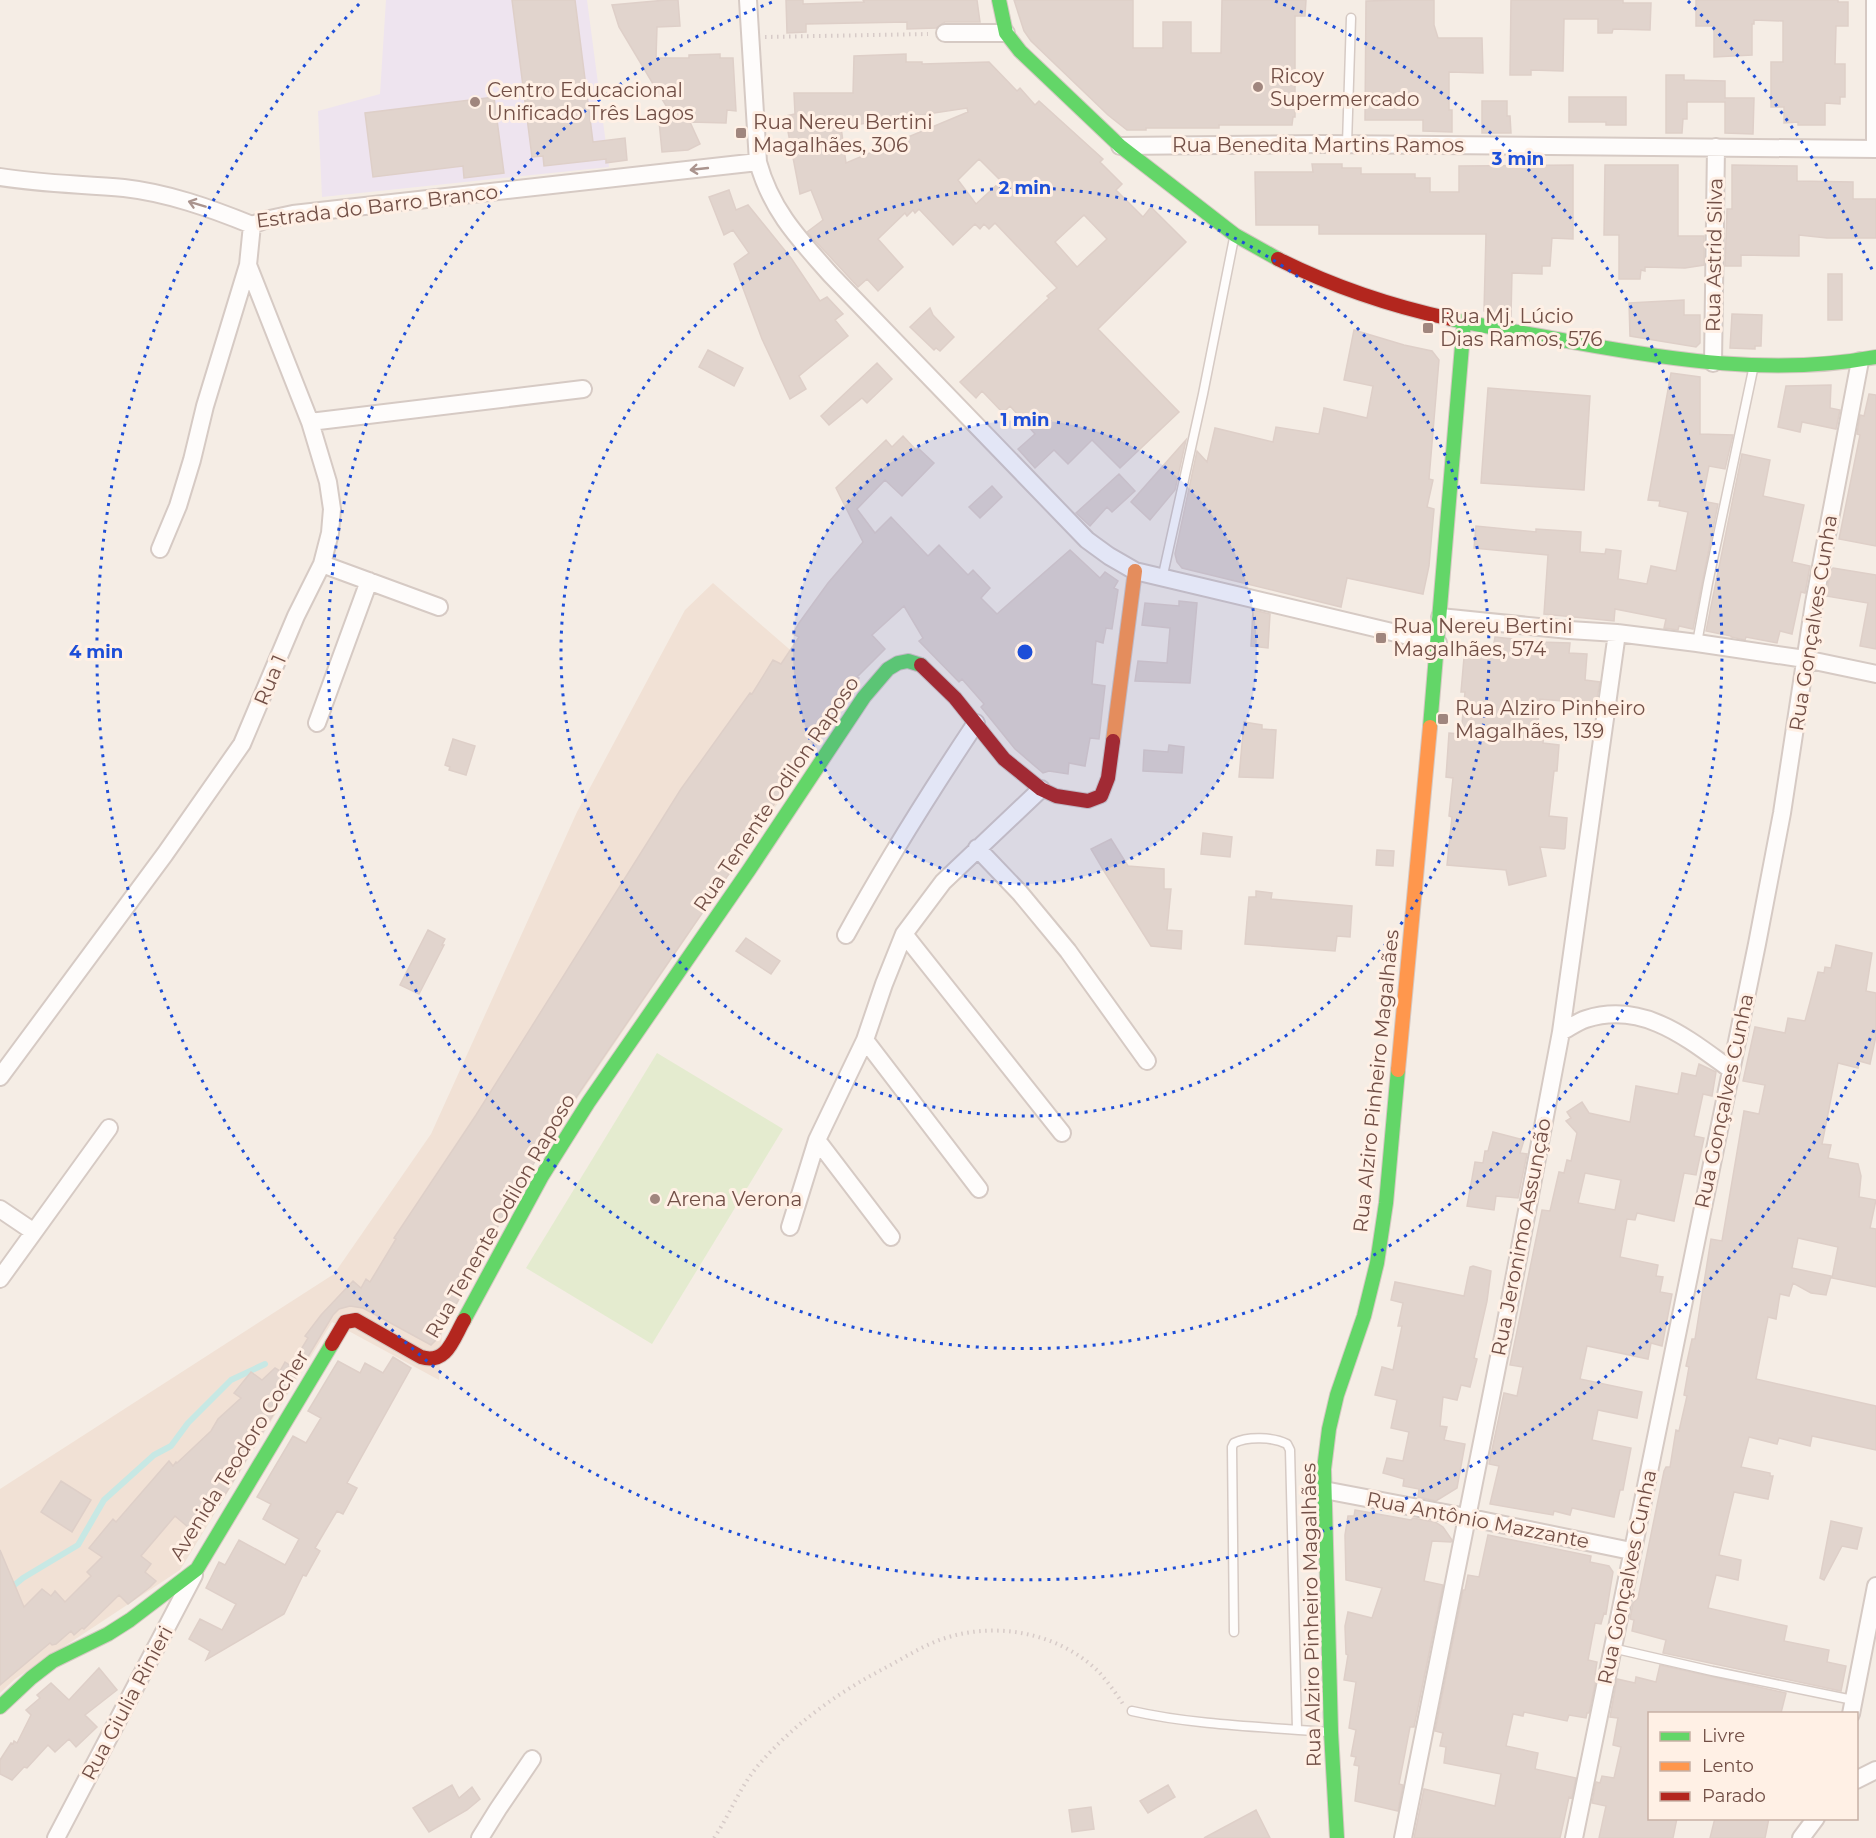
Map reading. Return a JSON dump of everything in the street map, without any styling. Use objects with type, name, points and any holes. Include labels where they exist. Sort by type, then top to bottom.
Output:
[{"type":"street","points":[[748,0],[758,162],[773,203],[792,231],[831,275],[1087,540],[1108,556],[1135,571],[1162,579],[1438,643]]},
{"type":"street","points":[[999,0],[1006,33],[1020,51],[1120,146],[1235,234],[1278,259],[1332,284],[1410,310],[1651,356],[1713,363],[1754,364],[1816,364],[1868,359]]},
{"type":"street","points":[[1875,0],[1876,149]]},
{"type":"street","points":[[945,33],[1006,33]]},
{"type":"street","name":"Rua Benedita Martins Ramos","points":[[1120,146],[1347,144],[1876,149]]},
{"type":"street","name":"Rua Astrid Silva","points":[[1713,363],[1716,147]]},
{"type":"street","name":"Estrada do Barro Branco","points":[[0,177],[125,188],[178,198],[212,208],[252,225],[293,214],[758,162]]},
{"type":"street","name":"Rua 1","points":[[0,1077],[171,845],[242,744],[296,616],[322,564],[330,533],[332,509],[328,482],[310,422],[248,265],[252,225]]},
{"type":"street","points":[[160,549],[187,478],[205,406],[248,265]]},
{"type":"street","name":"Rua Alziro Pinheiro Magalhães","points":[[1337,1838],[1331,1732],[1324,1469],[1329,1429],[1337,1395],[1377,1263],[1386,1203],[1438,643],[1464,322]]},
{"type":"street","name":"Rua Gonçalves Cunha","points":[[1574,1838],[1757,944],[1782,813],[1805,659],[1868,359]]},
{"type":"street","points":[[310,422],[583,389]]},
{"type":"street","points":[[322,564],[439,607]]},
{"type":"street","name":"Rua Tenente Odilon Raposo","points":[[356,1320],[410,1352],[431,1360],[442,1356],[542,1176],[588,1103],[749,870],[864,697],[880,676],[898,663],[908,662],[923,666],[936,677],[1004,759],[1041,789],[1056,796],[1088,801],[1101,796],[1105,788],[1135,571]]},
{"type":"street","points":[[317,723],[369,581]]},
{"type":"street","points":[[1440,616],[1697,643],[1805,659],[1876,674]]},
{"type":"street","name":"Rua Jeronimo Assunção","points":[[1403,1838],[1502,1344],[1560,1032],[1617,633]]},
{"type":"street","points":[[846,935],[905,832],[976,723]]},
{"type":"street","points":[[790,1227],[817,1140],[865,1040],[904,934],[942,882],[1041,789]]},
{"type":"street","points":[[977,848],[1020,893],[1068,951],[1147,1061]]},
{"type":"street","points":[[904,934],[1062,1134]]},
{"type":"street","points":[[1560,1032],[1586,1019],[1606,1016],[1628,1016],[1649,1020],[1671,1027],[1730,1069]]},
{"type":"street","points":[[865,1040],[979,1188]]},
{"type":"street","points":[[0,1279],[109,1128]]},
{"type":"street","points":[[817,1140],[891,1237]]},
{"type":"street","points":[[0,1209],[34,1232]]},
{"type":"street","name":"Avenida Teodoro Cocher","points":[[0,1707],[53,1661],[108,1634],[197,1569],[339,1330],[345,1322],[356,1320]]},
{"type":"street","name":"Rua Antônio Mazzante","points":[[1324,1490],[1631,1551]]},
{"type":"street","name":"Rua Giulia Rinieri","points":[[56,1838],[197,1569]]},
{"type":"street","points":[[1852,1707],[1876,1586]]},
{"type":"street","points":[[149,1606],[171,1621]]},
{"type":"street","points":[[480,1838],[532,1759]]},
{"type":"street","points":[[1858,1779],[1876,1770]]},
{"type":"street","points":[[1801,1838],[1814,1820]]},
{"type":"lane","points":[[1347,144],[1351,18]]},
{"type":"lane","points":[[1162,579],[1203,394],[1235,234]]},
{"type":"lane","points":[[1697,643],[1754,364]]},
{"type":"lane","points":[[1234,1632],[1232,1447],[1234,1443],[1243,1439],[1280,1441],[1287,1444],[1290,1450],[1297,1729]]},
{"type":"lane","points":[[1612,1648],[1852,1707]]},
{"type":"lane","points":[[1132,1711],[1184,1719],[1331,1732]]},
{"type":"path","points":[[749,37],[945,33]]},
{"type":"path","points":[[714,1838],[756,1769],[787,1737],[851,1686],[937,1641],[971,1631],[1013,1631],[1050,1640],[1075,1654],[1098,1672],[1124,1705],[1132,1711]]},
{"type":"shaded area","name":"Centro Educacional Unificado Três Lagos","points":[[386,0],[587,0],[609,167],[322,197],[318,111],[380,94]]},
{"type":"shaded area","points":[[713,583],[848,700],[530,1168],[442,1333],[439,1380],[332,1322],[180,1570],[15,1679],[0,1693],[0,1489],[334,1274],[431,1134],[577,812],[685,610]]},
{"type":"green space","name":"Arena Verona","points":[[657,1053],[783,1129],[652,1344],[526,1268]]},
{"type":"building","points":[[512,0],[575,0],[593,142],[625,138],[627,160],[606,163],[606,159],[544,166],[543,156],[532,157]]},
{"type":"building","points":[[678,0],[680,26],[657,27],[656,58],[689,58],[689,55],[720,54],[720,58],[733,58],[736,111],[727,110],[726,123],[690,122],[700,144],[688,150],[662,152],[659,121],[674,119],[619,27],[612,5]]},
{"type":"building","points":[[786,0],[803,0],[803,4],[864,2],[863,0],[977,0],[980,22],[945,22],[936,28],[907,29],[907,22],[806,24],[806,32],[787,33]]},
{"type":"building","points":[[1014,0],[1133,0],[1133,48],[1163,48],[1163,22],[1191,22],[1191,53],[1221,53],[1222,0],[1306,0],[1305,16],[1295,16],[1295,117],[1293,117],[1292,125],[1219,125],[1219,128],[1127,130],[1108,115],[1031,41],[1024,31]]},
{"type":"building","points":[[1434,0],[1434,25],[1438,38],[1482,38],[1483,73],[1449,72],[1449,110],[1452,110],[1452,132],[1423,131],[1423,120],[1365,120],[1366,1]]},
{"type":"building","points":[[1511,0],[1623,0],[1623,3],[1651,3],[1650,30],[1613,29],[1612,33],[1598,33],[1598,19],[1564,19],[1563,71],[1531,70],[1531,75],[1510,75]]},
{"type":"building","points":[[1696,0],[1838,0],[1838,2],[1848,2],[1848,26],[1836,26],[1835,64],[1845,64],[1845,97],[1840,97],[1840,104],[1825,103],[1825,125],[1784,123],[1784,107],[1771,107],[1771,62],[1783,62],[1783,21],[1754,20],[1752,55],[1714,57],[1714,26],[1696,26]]},
{"type":"building","points":[[906,54],[906,62],[922,62],[922,64],[989,62],[1017,91],[1020,88],[1035,105],[1039,101],[1103,159],[1100,162],[1122,184],[1116,190],[1143,217],[1151,207],[1186,242],[1098,329],[1179,412],[1120,468],[1092,440],[1068,464],[1054,450],[1035,468],[1018,449],[1035,434],[1010,406],[1003,413],[982,391],[976,398],[960,382],[1057,288],[995,223],[989,229],[984,224],[980,229],[975,224],[953,245],[919,209],[915,213],[913,210],[907,216],[905,213],[878,239],[903,267],[878,291],[867,279],[858,287],[807,232],[823,220],[811,190],[800,194],[785,116],[795,114],[794,93],[853,93],[854,56]],"holes":[[[967,108],[968,112],[846,163],[841,127]],[[979,159],[1001,181],[976,204],[958,180]],[[1084,215],[1107,239],[1077,267],[1055,242]]]},
{"type":"building","points":[[1666,75],[1684,75],[1684,80],[1725,81],[1725,98],[1754,98],[1753,134],[1725,133],[1725,102],[1687,102],[1687,119],[1683,119],[1682,133],[1666,133]]},
{"type":"building","points":[[494,97],[504,173],[464,178],[463,166],[373,177],[365,113]]},
{"type":"building","points":[[1569,97],[1626,97],[1626,125],[1606,125],[1606,122],[1569,122]]},
{"type":"building","points":[[1482,101],[1507,101],[1507,116],[1510,116],[1511,133],[1482,133]]},
{"type":"building","points":[[1312,164],[1342,164],[1342,168],[1361,168],[1361,174],[1415,174],[1415,178],[1430,178],[1430,192],[1459,192],[1459,166],[1573,165],[1573,239],[1552,238],[1550,266],[1542,266],[1542,274],[1512,273],[1511,316],[1484,311],[1486,234],[1319,234],[1319,225],[1256,225],[1255,172],[1313,172]]},
{"type":"building","points":[[1605,165],[1678,165],[1678,236],[1704,236],[1704,265],[1685,268],[1645,267],[1645,271],[1641,270],[1640,279],[1619,279],[1619,235],[1604,235]]},
{"type":"building","points":[[1732,165],[1797,166],[1797,181],[1853,182],[1853,199],[1876,199],[1876,238],[1827,238],[1799,235],[1799,256],[1741,255],[1741,266],[1725,266],[1727,209],[1732,209]]},
{"type":"building","points":[[729,190],[736,210],[748,205],[791,258],[820,301],[827,297],[843,314],[835,320],[848,336],[799,376],[806,389],[790,399],[762,339],[734,264],[749,253],[733,230],[724,235],[709,197]]},
{"type":"building","points":[[1828,274],[1842,274],[1842,320],[1828,320]]},
{"type":"building","points":[[1684,300],[1684,315],[1700,315],[1700,343],[1696,347],[1630,336],[1629,303]]},
{"type":"building","points":[[930,308],[933,315],[954,337],[940,351],[936,348],[934,350],[910,327]]},
{"type":"building","points":[[1732,314],[1762,315],[1761,346],[1755,346],[1755,349],[1730,348]]},
{"type":"building","points":[[1354,330],[1432,351],[1439,360],[1429,479],[1433,480],[1427,507],[1434,509],[1429,566],[1423,594],[1347,578],[1341,607],[1182,568],[1175,554],[1197,451],[1207,462],[1215,428],[1273,442],[1276,427],[1319,434],[1324,408],[1367,418],[1373,386],[1344,380]]},
{"type":"building","points":[[708,350],[743,368],[734,386],[699,367]]},
{"type":"building","points":[[877,363],[892,379],[867,403],[862,398],[829,425],[821,416]]},
{"type":"building","points":[[1671,373],[1700,377],[1700,434],[1733,435],[1725,469],[1709,466],[1702,501],[1718,504],[1693,629],[1679,626],[1678,630],[1664,628],[1666,619],[1615,609],[1614,621],[1544,614],[1548,555],[1474,548],[1476,526],[1536,532],[1536,529],[1581,532],[1580,552],[1605,554],[1606,549],[1621,551],[1618,579],[1647,584],[1651,566],[1676,571],[1688,512],[1659,506],[1660,501],[1648,500]]},
{"type":"building","points":[[1831,385],[1830,408],[1840,410],[1836,429],[1802,422],[1800,432],[1778,427],[1786,386]]},
{"type":"building","points":[[1488,388],[1590,396],[1584,490],[1481,483]]},
{"type":"building","points":[[1869,394],[1876,395],[1876,546],[1839,539],[1860,435],[1857,434],[1860,415],[1864,416]]},
{"type":"building","points":[[903,436],[916,450],[918,448],[934,463],[902,496],[885,480],[857,509],[875,533],[891,517],[928,556],[939,545],[968,575],[973,570],[990,588],[981,598],[997,614],[1070,550],[1100,578],[1105,572],[1118,581],[1114,588],[1118,590],[1112,629],[1106,628],[1103,643],[1096,641],[1092,684],[1105,686],[1099,739],[1090,738],[1085,766],[1069,763],[1068,774],[1049,771],[1043,773],[1015,749],[981,707],[984,704],[962,679],[959,682],[919,641],[923,638],[904,606],[872,635],[885,649],[857,677],[859,678],[823,728],[737,862],[553,1131],[513,1198],[438,1338],[431,1345],[363,1308],[350,1306],[339,1309],[333,1315],[220,1503],[208,1518],[195,1533],[175,1516],[141,1556],[151,1564],[145,1572],[156,1581],[128,1604],[119,1595],[84,1629],[82,1628],[74,1635],[71,1631],[56,1644],[50,1643],[0,1685],[0,1550],[24,1607],[42,1589],[51,1596],[55,1591],[65,1602],[91,1576],[87,1572],[102,1557],[89,1548],[113,1519],[116,1522],[169,1461],[173,1466],[211,1431],[218,1419],[241,1398],[234,1393],[251,1372],[262,1380],[275,1368],[280,1371],[285,1362],[291,1366],[308,1338],[305,1336],[321,1315],[353,1281],[361,1288],[366,1279],[370,1282],[396,1239],[394,1238],[476,1115],[681,789],[750,693],[752,694],[773,660],[781,664],[799,637],[793,634],[799,623],[828,583],[863,542],[836,488],[886,440],[892,447]]},
{"type":"building","points":[[1186,440],[1175,490],[1150,520],[1131,502]]},
{"type":"building","points":[[1742,454],[1770,460],[1763,496],[1804,505],[1792,562],[1810,566],[1805,593],[1801,592],[1792,634],[1780,631],[1777,643],[1746,637],[1745,640],[1706,631]]},
{"type":"building","points":[[1119,474],[1135,491],[1112,512],[1107,507],[1090,526],[1076,513]]},
{"type":"building","points":[[992,486],[1002,497],[980,518],[969,507]]},
{"type":"building","points":[[1833,568],[1876,575],[1876,649],[1860,646],[1868,603],[1826,596]]},
{"type":"building","points":[[1179,601],[1197,603],[1190,683],[1135,681],[1138,661],[1167,663],[1170,628],[1142,625],[1145,603],[1179,606]]},
{"type":"building","points":[[1253,610],[1270,614],[1268,648],[1251,646]]},
{"type":"building","points":[[1495,637],[1513,639],[1513,641],[1570,643],[1569,653],[1587,654],[1585,680],[1600,682],[1596,704],[1540,699],[1537,732],[1544,733],[1543,743],[1559,745],[1549,816],[1567,818],[1565,848],[1540,847],[1546,876],[1509,885],[1506,870],[1447,865],[1453,778],[1446,777],[1449,733],[1461,734],[1465,692],[1461,692],[1465,646],[1493,648]]},
{"type":"building","points":[[1244,722],[1262,725],[1262,729],[1276,730],[1273,778],[1239,777]]},
{"type":"building","points":[[453,739],[475,746],[466,775],[449,770],[450,767],[445,765]]},
{"type":"building","points":[[1169,745],[1184,747],[1182,773],[1143,771],[1144,750],[1168,752]]},
{"type":"building","points":[[1203,833],[1232,837],[1230,857],[1201,854]]},
{"type":"building","points":[[1111,839],[1128,866],[1164,869],[1164,889],[1171,889],[1167,930],[1182,931],[1181,949],[1151,946],[1091,849]]},
{"type":"building","points":[[1377,850],[1394,851],[1393,866],[1376,865]]},
{"type":"building","points":[[1256,891],[1272,893],[1271,899],[1352,906],[1350,937],[1337,936],[1335,951],[1245,944],[1249,897],[1256,897]]},
{"type":"building","points":[[428,930],[445,939],[419,994],[400,985]]},
{"type":"building","points":[[746,938],[780,961],[771,974],[736,951]]},
{"type":"building","points":[[1836,945],[1872,953],[1866,991],[1876,993],[1876,1036],[1870,1064],[1859,1061],[1858,1068],[1838,1063],[1822,1144],[1831,1145],[1828,1158],[1858,1164],[1861,1176],[1859,1197],[1876,1200],[1870,1228],[1876,1229],[1876,1287],[1832,1278],[1838,1247],[1798,1238],[1792,1268],[1831,1276],[1826,1295],[1811,1293],[1793,1283],[1789,1296],[1780,1294],[1776,1319],[1768,1317],[1756,1379],[1876,1406],[1876,1450],[1812,1436],[1810,1446],[1779,1438],[1777,1444],[1749,1437],[1741,1467],[1770,1473],[1770,1476],[1773,1476],[1768,1499],[1734,1492],[1719,1555],[1741,1560],[1738,1580],[1716,1575],[1708,1608],[1787,1626],[1784,1641],[1829,1650],[1827,1662],[1846,1666],[1841,1691],[1663,1653],[1666,1640],[1632,1631],[1634,1620],[1630,1619],[1633,1603],[1638,1598],[1664,1471],[1666,1467],[1670,1467],[1676,1430],[1679,1431],[1687,1396],[1684,1395],[1689,1367],[1686,1366],[1692,1339],[1695,1339],[1711,1239],[1722,1241],[1744,1111],[1759,1114],[1765,1085],[1743,1081],[1755,1027],[1785,1033],[1788,1018],[1805,1021],[1818,972],[1824,973],[1825,967],[1831,968]]},
{"type":"building","points":[[1699,1064],[1716,1072],[1712,1096],[1703,1094],[1694,1136],[1704,1138],[1696,1175],[1684,1173],[1674,1221],[1637,1213],[1635,1220],[1627,1219],[1620,1257],[1658,1265],[1656,1276],[1663,1277],[1660,1292],[1672,1294],[1662,1346],[1651,1343],[1648,1359],[1587,1346],[1580,1379],[1642,1392],[1637,1418],[1598,1410],[1592,1440],[1631,1448],[1623,1490],[1620,1490],[1614,1517],[1572,1508],[1570,1515],[1554,1511],[1553,1515],[1490,1504],[1499,1466],[1489,1464],[1504,1393],[1517,1396],[1523,1367],[1510,1365],[1542,1210],[1550,1211],[1559,1172],[1564,1173],[1567,1160],[1571,1161],[1577,1133],[1566,1121],[1571,1118],[1567,1112],[1582,1102],[1589,1113],[1630,1122],[1636,1086],[1678,1094],[1682,1073],[1696,1076]],"holes":[[[1585,1173],[1621,1180],[1615,1210],[1578,1203]]]},
{"type":"building","points":[[1493,1132],[1524,1140],[1520,1153],[1527,1154],[1518,1198],[1496,1196],[1494,1210],[1467,1206],[1475,1162],[1483,1163]]},
{"type":"building","points":[[1470,1267],[1491,1271],[1487,1301],[1474,1358],[1477,1359],[1470,1387],[1461,1385],[1457,1400],[1443,1397],[1440,1426],[1447,1427],[1444,1440],[1465,1444],[1457,1488],[1436,1501],[1418,1497],[1419,1489],[1403,1486],[1404,1479],[1383,1473],[1387,1458],[1403,1461],[1409,1432],[1391,1428],[1397,1400],[1375,1395],[1382,1367],[1393,1370],[1402,1326],[1398,1326],[1403,1303],[1391,1300],[1395,1282],[1464,1296]]},
{"type":"building","points":[[393,1357],[411,1368],[347,1483],[357,1488],[343,1514],[337,1511],[315,1548],[320,1551],[306,1576],[303,1575],[284,1614],[206,1660],[210,1651],[189,1639],[200,1619],[222,1630],[236,1604],[206,1588],[219,1562],[225,1565],[239,1540],[285,1565],[299,1539],[263,1519],[271,1504],[257,1497],[293,1436],[306,1443],[321,1418],[308,1411],[338,1361],[360,1373],[365,1363],[383,1373]]},
{"type":"building","points":[[61,1481],[91,1500],[72,1532],[41,1512]]},
{"type":"building","points":[[1355,1510],[1435,1522],[1443,1527],[1452,1540],[1451,1542],[1432,1541],[1424,1581],[1443,1585],[1414,1727],[1410,1727],[1399,1784],[1403,1785],[1398,1811],[1355,1801],[1359,1766],[1354,1765],[1356,1757],[1351,1756],[1356,1730],[1349,1728],[1356,1682],[1344,1680],[1348,1655],[1346,1654],[1345,1626],[1348,1612],[1372,1618],[1382,1588],[1346,1580],[1345,1535],[1348,1516],[1354,1516]]},
{"type":"building","points":[[1831,1521],[1862,1528],[1857,1549],[1842,1546],[1824,1580],[1820,1578]]},
{"type":"building","points":[[1488,1535],[1591,1556],[1590,1562],[1609,1566],[1613,1572],[1606,1614],[1604,1613],[1601,1624],[1595,1623],[1588,1660],[1597,1662],[1595,1674],[1597,1675],[1586,1718],[1569,1715],[1567,1721],[1524,1712],[1523,1716],[1513,1714],[1506,1746],[1538,1753],[1535,1769],[1576,1778],[1572,1798],[1569,1797],[1560,1838],[1414,1838],[1424,1789],[1495,1806],[1501,1774],[1444,1763],[1446,1747],[1440,1746],[1443,1733],[1435,1731],[1463,1590],[1465,1590],[1468,1575],[1479,1577]]},
{"type":"building","points":[[1660,1665],[1786,1693],[1781,1712],[1648,1712],[1648,1820],[1677,1820],[1673,1838],[1599,1838],[1606,1806],[1592,1803],[1596,1782],[1600,1783],[1602,1776],[1614,1778],[1621,1747],[1613,1745],[1618,1718],[1610,1717],[1617,1679],[1635,1683],[1636,1677],[1656,1682]]},
{"type":"building","points":[[99,1668],[117,1690],[85,1715],[97,1727],[76,1747],[69,1739],[55,1752],[48,1745],[27,1768],[24,1767],[12,1780],[0,1774],[0,1760],[11,1743],[13,1744],[14,1741],[17,1743],[31,1715],[26,1710],[40,1698],[37,1695],[51,1683],[69,1700]]},
{"type":"building","points":[[452,1785],[459,1798],[472,1787],[480,1799],[467,1810],[429,1832],[413,1808]]},
{"type":"building","points":[[1168,1785],[1175,1797],[1148,1813],[1140,1801]]},
{"type":"building","points":[[1091,1807],[1094,1829],[1072,1832],[1069,1810]]},
{"type":"building","points":[[1256,1810],[1270,1838],[1204,1838]]},
{"type":"building","points":[[1714,1820],[1769,1820],[1765,1838],[1710,1838]]},
{"type":"waterway","points":[[0,1597],[23,1578],[78,1545],[104,1500],[154,1455],[171,1446],[188,1423],[231,1380],[265,1364]]},
{"type":"traffic: fast","points":[[999,0],[1006,33],[1020,51],[1120,146],[1235,235],[1278,259]]},
{"type":"traffic: fast","points":[[1451,319],[1610,349],[1686,360],[1800,365],[1838,363],[1876,357]]},
{"type":"traffic: fast","points":[[1430,727],[1464,322]]},
{"type":"traffic: fast","points":[[464,1320],[542,1176],[588,1103],[749,870],[864,697],[888,669],[898,663],[908,661],[921,665]]},
{"type":"traffic: fast","points":[[1337,1838],[1331,1732],[1324,1469],[1329,1429],[1337,1395],[1364,1316],[1377,1263],[1386,1203],[1398,1070]]},
{"type":"traffic: fast","points":[[0,1707],[53,1661],[108,1634],[130,1620],[197,1569],[332,1344]]},
{"type":"traffic: slow","points":[[1113,741],[1135,571]]},
{"type":"traffic: slow","points":[[1398,1070],[1430,727]]},
{"type":"traffic: jam","points":[[1278,259],[1363,295],[1451,319]]},
{"type":"traffic: jam","points":[[921,665],[955,698],[1004,759],[1041,789],[1056,796],[1088,801],[1101,796],[1108,778],[1113,741]]},
{"type":"traffic: jam","points":[[332,1344],[345,1322],[356,1320],[421,1357],[437,1357],[448,1349],[464,1320]]},
{"type":"place","name":"Ricoy Supermercado","points":[[1258,87]]},
{"type":"place","name":"Centro Educacional Unificado Três Lagos","points":[[475,102]]},
{"type":"place","name":"Rua Nereu Bertini Magalhães, 306","points":[[741,133]]},
{"type":"place","name":"Rua Mj. Lúcio Dias Ramos, 576","points":[[1428,328]]},
{"type":"place","name":"Rua Nereu Bertini Magalhães, 574","points":[[1381,638]]},
{"type":"place","name":"Rua Alziro Pinheiro Magalhães, 139","points":[[1443,719]]},
{"type":"place","name":"Arena Verona","points":[[655,1199]]}]
